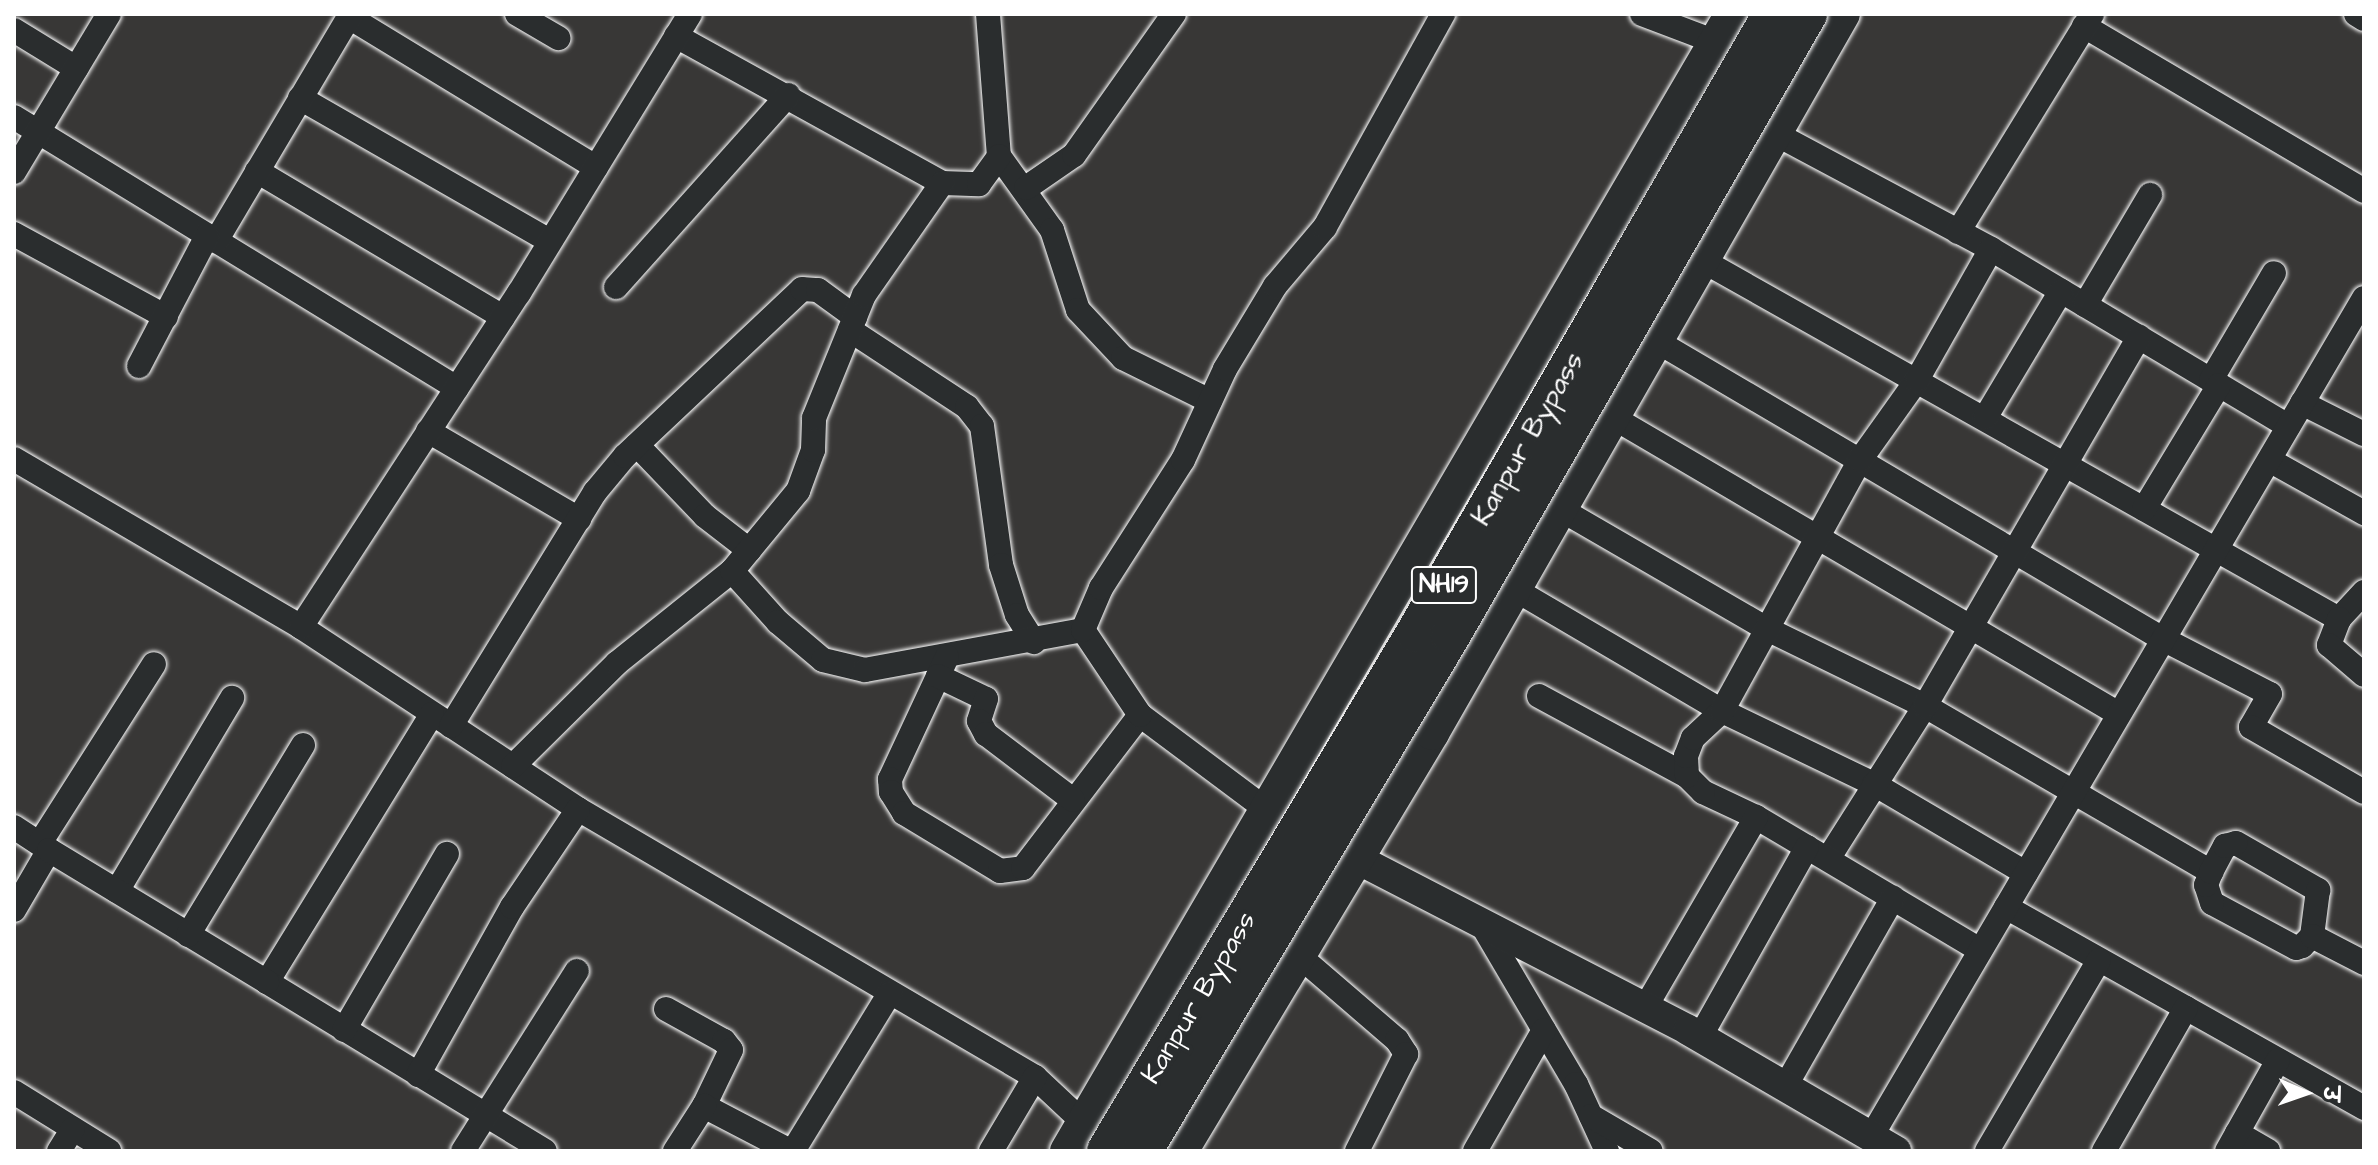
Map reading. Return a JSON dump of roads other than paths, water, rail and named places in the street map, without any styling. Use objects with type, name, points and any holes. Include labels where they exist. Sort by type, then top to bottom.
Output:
[{"type":"highway","name":"Kanpur Bypass","points":[[1086,1142],[1408,647],[1773,14]]},
{"type":"highway","name":"Kanpur Bypass","points":[[1142,1151],[1451,634],[1807,14]]},
{"type":"main road","points":[[1181,1151],[1705,262],[1843,14]]},
{"type":"main road","points":[[1086,1142],[1267,810],[1724,28]]},
{"type":"street","points":[[14,172],[109,14]]},
{"type":"street","points":[[517,14],[558,38]]},
{"type":"street","points":[[301,627],[503,317],[690,14]]},
{"type":"street","points":[[988,14],[999,156],[1026,188],[1052,230],[1078,310],[1104,344],[1151,375],[1210,401]]},
{"type":"street","points":[[1026,188],[1047,178],[1074,155],[1174,14]]},
{"type":"street","points":[[1083,630],[1101,588],[1183,460],[1210,401],[1275,286],[1325,227],[1356,176],[1443,14]]},
{"type":"street","points":[[1642,14],[1724,28]]},
{"type":"street","points":[[2356,14],[2364,19]]},
{"type":"street","points":[[139,366],[211,238],[257,171],[300,98],[343,17],[596,167]]},
{"type":"street","points":[[1958,232],[2088,20],[2364,191]]},
{"type":"street","points":[[14,30],[76,68]]},
{"type":"street","points":[[676,36],[788,95],[942,183],[979,184],[999,156]]},
{"type":"street","points":[[616,287],[788,95]]},
{"type":"street","points":[[300,98],[550,241]]},
{"type":"street","points":[[14,117],[457,388]]},
{"type":"street","points":[[1776,134],[1991,249],[2288,426]]},
{"type":"street","points":[[257,171],[503,317]]},
{"type":"street","points":[[513,766],[617,663],[732,571],[807,472],[814,418],[864,295],[942,183]]},
{"type":"street","points":[[2085,305],[2150,195]]},
{"type":"street","points":[[14,234],[166,317]]},
{"type":"street","points":[[1687,776],[1693,738],[1722,711],[1860,460],[1917,380],[1991,249]]},
{"type":"street","points":[[1705,262],[2339,619]]},
{"type":"street","points":[[2144,509],[2274,273]]},
{"type":"street","points":[[267,982],[579,519],[637,445],[802,289],[818,290],[852,324],[967,407],[982,426],[1001,565],[1017,615],[1034,642]]},
{"type":"street","points":[[1985,418],[2061,291]]},
{"type":"street","points":[[1083,630],[1140,715],[1267,810],[1700,1037],[1883,1144],[1980,950],[2271,461],[2288,426],[2360,314]]},
{"type":"street","points":[[1700,1037],[1818,853],[1874,784],[1925,706],[1968,627],[2139,337]]},
{"type":"street","points":[[1658,342],[2163,639],[2270,694],[2251,727],[2364,792]]},
{"type":"street","points":[[2302,403],[2364,434]]},
{"type":"street","points":[[1614,418],[2119,714]]},
{"type":"street","points":[[428,431],[579,519]]},
{"type":"street","points":[[637,445],[705,516],[749,550]]},
{"type":"street","points":[[14,459],[301,627],[578,809],[1035,1077],[1086,1142]]},
{"type":"street","points":[[2271,461],[2364,513]]},
{"type":"street","points":[[1560,509],[1767,629],[1925,706],[2211,872]]},
{"type":"street","points":[[732,571],[778,622],[823,660],[865,670],[943,666],[1083,630]]},
{"type":"street","points":[[1514,589],[1722,711],[1874,784],[2026,873]]},
{"type":"street","points":[[2364,592],[2339,619],[2332,651],[2364,675]]},
{"type":"street","points":[[14,910],[44,846],[154,664]]},
{"type":"street","points":[[943,666],[890,779],[895,802],[904,813],[1000,871],[1012,873],[1023,868],[1140,715]]},
{"type":"street","points":[[943,666],[986,699],[979,721],[986,734],[1073,800]]},
{"type":"street","points":[[1539,696],[1687,776],[1703,792],[1756,817],[1980,950]]},
{"type":"street","points":[[117,891],[232,698]]},
{"type":"street","points":[[188,935],[303,745]]},
{"type":"street","points":[[418,1075],[512,907],[578,809]]},
{"type":"street","points":[[1645,1008],[1756,817]]},
{"type":"street","points":[[14,827],[545,1151]]},
{"type":"street","points":[[2236,843],[2314,885],[2320,900],[2312,936],[2296,948],[2212,903],[2206,885],[2225,846],[2236,843]]},
{"type":"street","points":[[344,1030],[447,854]]},
{"type":"street","points":[[1785,1087],[1893,898]]},
{"type":"street","points":[[2006,907],[2364,1108]]},
{"type":"street","points":[[1481,923],[1544,1030],[1606,1150]]},
{"type":"street","points":[[2312,936],[2364,963]]},
{"type":"street","points":[[1297,954],[1397,1040],[1406,1054],[1357,1151]]},
{"type":"street","points":[[1987,1151],[2099,960]]},
{"type":"street","points":[[463,1151],[577,971]]},
{"type":"street","points":[[704,1106],[792,1151],[890,993]]},
{"type":"street","points":[[2104,1151],[2186,1008]]},
{"type":"street","points":[[666,1009],[724,1041],[731,1050],[704,1106],[675,1151]]},
{"type":"street","points":[[1475,1151],[1544,1030]]},
{"type":"street","points":[[2268,1151],[2232,1142],[2278,1060]]},
{"type":"street","points":[[991,1151],[1035,1077]]},
{"type":"street","points":[[14,1092],[109,1151]]},
{"type":"street","points":[[1591,1116],[1651,1151]]},
{"type":"street","points":[[59,1151],[73,1129]]}]
